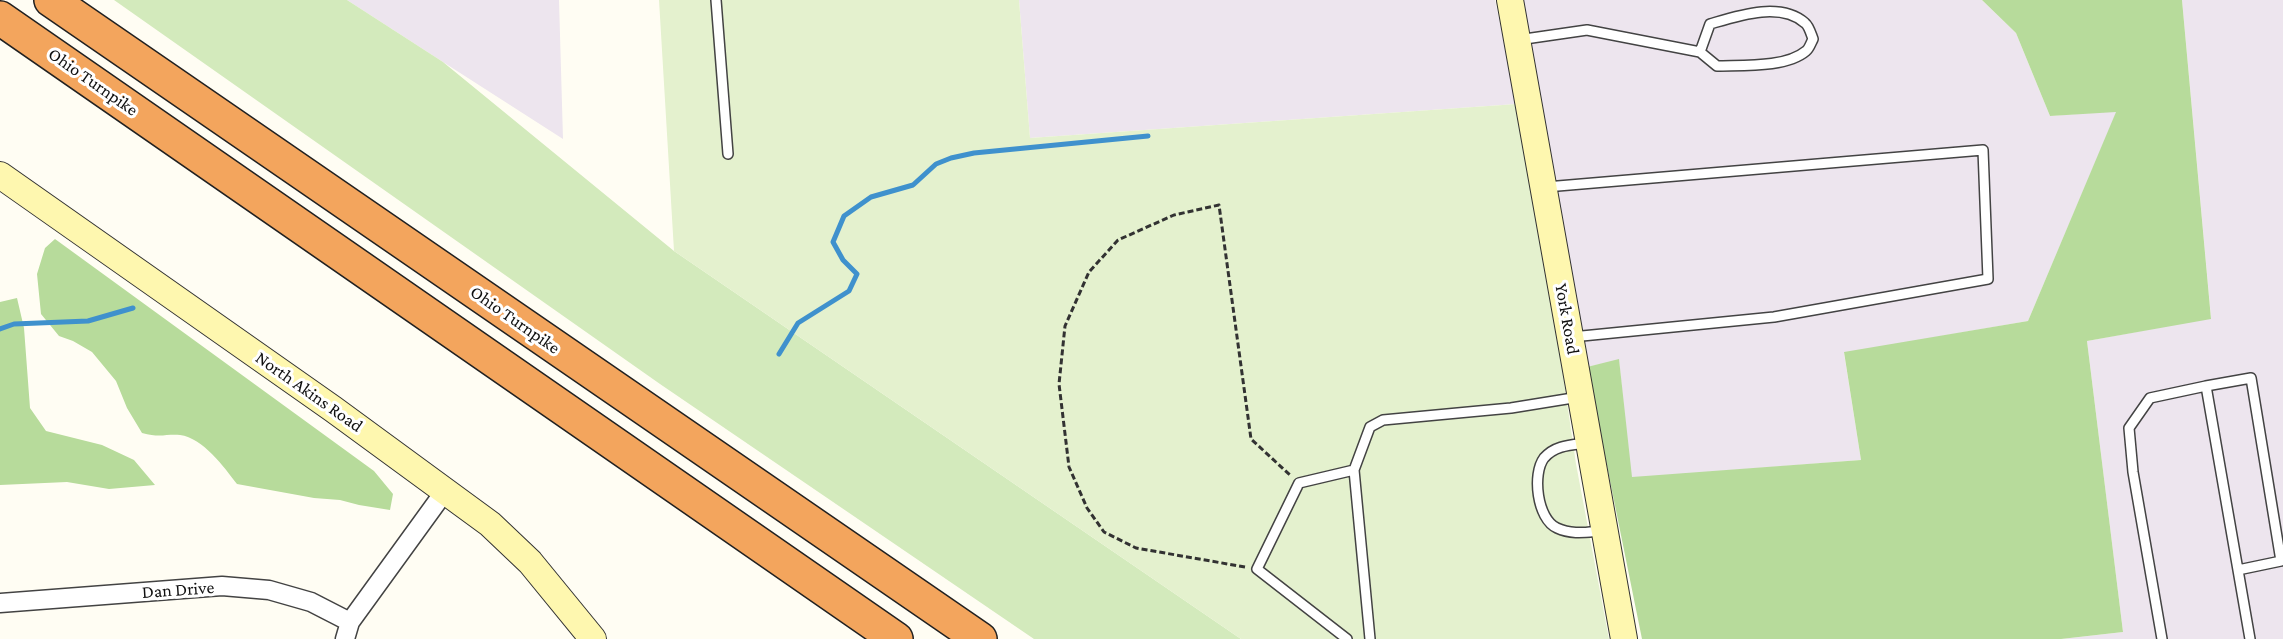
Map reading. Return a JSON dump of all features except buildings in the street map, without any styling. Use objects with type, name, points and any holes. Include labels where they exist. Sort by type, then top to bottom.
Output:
[{"type":"highway","name":"Ohio Turnpike","points":[[51,0],[980,639]]},
{"type":"highway","name":"Ohio Turnpike","points":[[0,18],[896,639]]},
{"type":"street","name":"York Road","points":[[1510,0],[1624,639]]},
{"type":"street","name":"North Akins Road","points":[[0,175],[333,409],[490,524],[530,562],[592,639]]},
{"type":"street","points":[[348,630],[445,491]]},
{"type":"street","name":"Dan Drive","points":[[0,603],[222,586],[269,590],[303,599],[348,630]]},
{"type":"lane","points":[[716,0],[728,154]]},
{"type":"lane","points":[[1517,40],[1587,30],[1700,52],[1718,66],[1790,60],[1807,51],[1813,39],[1805,23],[1786,13],[1752,12],[1710,24],[1700,52]]},
{"type":"lane","points":[[1544,188],[1983,150],[1988,279],[1774,317],[1570,337]]},
{"type":"lane","points":[[2162,639],[2133,472],[2129,428],[2150,398],[2251,378],[2281,561],[2238,570]]},
{"type":"lane","points":[[2206,386],[2250,639]]},
{"type":"lane","points":[[1370,639],[1354,470],[1371,427],[1383,420],[1511,408],[1581,397]]},
{"type":"lane","points":[[1589,443],[1560,447],[1545,457],[1537,471],[1541,507],[1543,515],[1554,527],[1570,533],[1605,531]]},
{"type":"lane","points":[[1347,639],[1257,569],[1299,483],[1354,470]]},
{"type":"path","points":[[1257,569],[1136,548],[1104,532],[1087,508],[1069,467],[1059,384],[1065,326],[1089,272],[1118,240],[1174,215],[1219,205],[1251,440],[1299,483]]},
{"type":"shaded area","points":[[347,0],[559,0],[563,139],[443,62]]},
{"type":"shaded area","points":[[1019,0],[1495,0],[1517,104],[1030,138]]},
{"type":"shaded area","points":[[1521,0],[1982,0],[2016,33],[2050,116],[2117,111],[2028,321],[1844,353],[1861,460],[1631,478],[1619,360],[1587,367]]},
{"type":"shaded area","points":[[2182,0],[2283,0],[2283,639],[2061,639],[2123,632],[2087,341],[2211,318]]},
{"type":"green space","points":[[114,0],[347,0],[443,62],[674,251],[1241,639],[1034,639],[660,384]]},
{"type":"green space","points":[[659,0],[1019,0],[1030,138],[1517,104],[1554,313],[1576,464],[1609,639],[1241,639],[674,251]]},
{"type":"green space","points":[[1982,0],[2182,0],[2211,319],[2087,341],[2123,632],[2061,639],[1642,639],[1587,367],[1619,359],[1632,477],[1861,460],[1844,352],[2028,321],[2116,112],[2050,116],[2016,33]]},
{"type":"green space","points":[[55,239],[374,471],[393,494],[390,510],[237,484],[205,447],[189,437],[142,433],[127,408],[116,381],[92,352],[59,336],[41,314],[37,274],[45,248]]},
{"type":"green space","points":[[17,298],[24,328],[30,408],[46,431],[102,445],[134,460],[155,485],[109,489],[67,482],[0,485],[0,302]]},
{"type":"waterway","points":[[779,354],[798,323],[849,291],[857,274],[843,260],[833,242],[844,216],[871,197],[913,185],[936,164],[951,158],[974,153],[1148,136]]},
{"type":"waterway","points":[[0,329],[14,324],[88,321],[133,308]]}]
